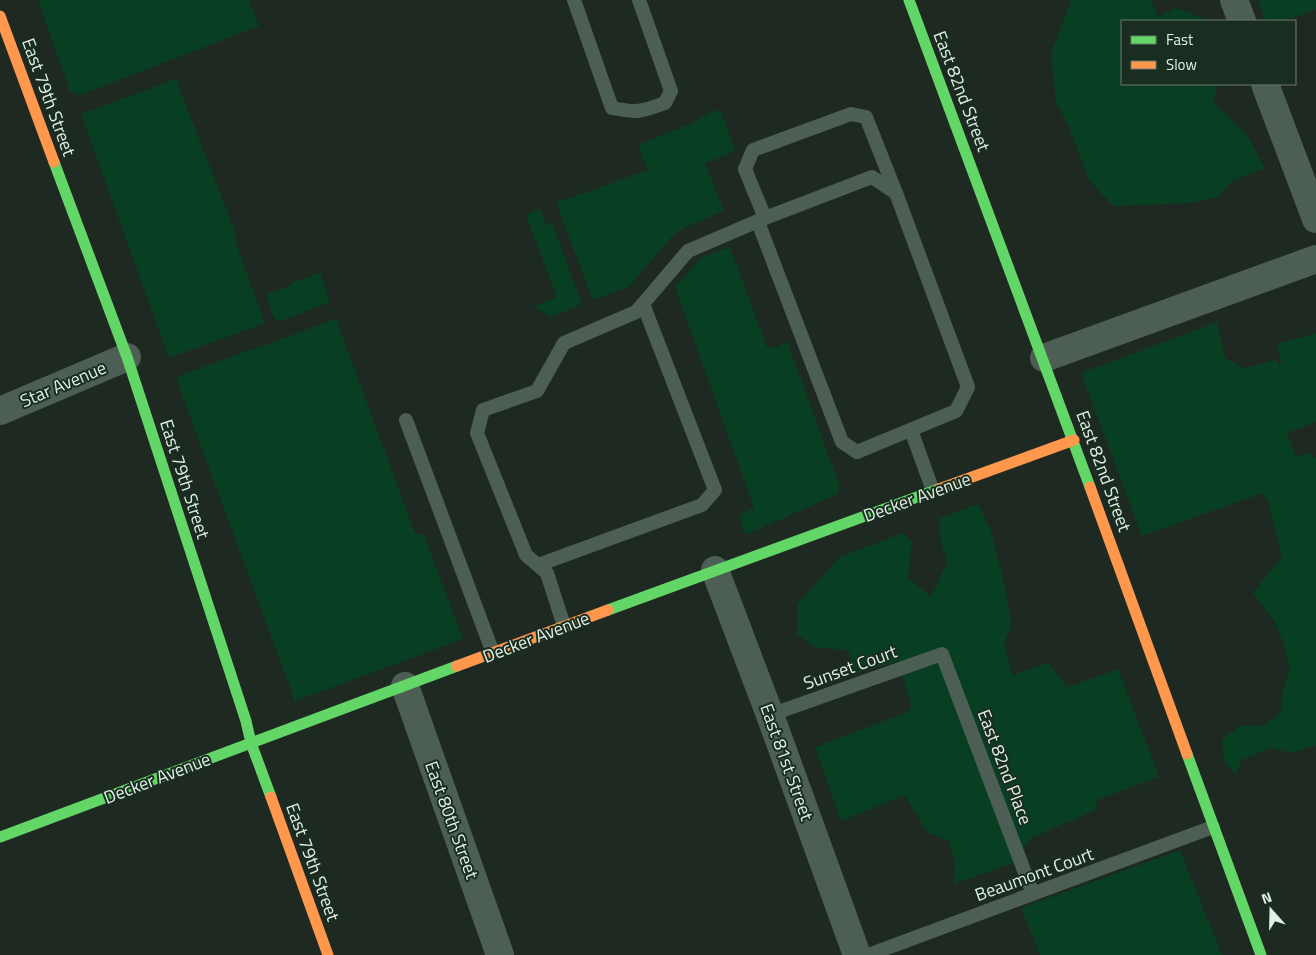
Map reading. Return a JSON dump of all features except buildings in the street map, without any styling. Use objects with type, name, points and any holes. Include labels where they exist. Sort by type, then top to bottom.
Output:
[{"type":"street","name":"East 82nd Street","points":[[909,0],[1044,358],[1261,955]]},
{"type":"street","points":[[1234,0],[1242,20]]},
{"type":"street","name":"East 79th Street","points":[[0,16],[127,357],[246,721],[251,742],[328,955]]},
{"type":"street","points":[[1265,85],[1316,219]]},
{"type":"street","points":[[1044,358],[1316,259]]},
{"type":"street","name":"Star Avenue","points":[[0,411],[127,357]]},
{"type":"street","name":"Decker Avenue","points":[[0,837],[715,570],[1074,440]]},
{"type":"street","name":"East 81st Street","points":[[715,570],[857,955]]},
{"type":"street","name":"East 80th Street","points":[[405,686],[500,955]]},
{"type":"lane","points":[[574,0],[612,108],[632,112],[664,103],[671,91],[639,0]]},
{"type":"lane","points":[[851,114],[866,117],[968,387],[956,411],[857,452],[842,442],[761,220],[744,169],[752,150],[851,114]]},
{"type":"lane","points":[[564,626],[547,573],[526,555],[477,432],[483,410],[537,392],[564,343],[636,312],[688,251],[761,220],[872,177],[896,193]]},
{"type":"lane","points":[[538,565],[702,505],[715,490],[643,304]]},
{"type":"lane","points":[[406,420],[493,653]]},
{"type":"lane","points":[[911,430],[933,491]]},
{"type":"lane","name":"Sunset Court","points":[[770,715],[942,654]]},
{"type":"lane","name":"East 82nd Place","points":[[942,654],[1033,894]]},
{"type":"lane","name":"Beaumont Court","points":[[868,955],[1213,827]]},
{"type":"green space","points":[[38,0],[249,0],[259,26],[80,95],[70,91]]},
{"type":"green space","points":[[1071,0],[1151,0],[1158,17],[1176,8],[1208,20],[1121,20],[1121,85],[1218,85],[1213,102],[1247,135],[1265,168],[1232,181],[1217,197],[1191,203],[1113,206],[1089,180],[1069,127],[1056,102],[1051,54]]},
{"type":"green space","points":[[1258,0],[1316,0],[1316,9],[1287,20],[1266,20]]},
{"type":"green space","points":[[176,79],[237,237],[234,238],[265,323],[169,358],[81,114]]},
{"type":"green space","points":[[714,111],[721,111],[735,149],[732,153],[705,163],[724,211],[674,234],[630,286],[593,300],[556,203],[648,170],[638,145],[692,123]]},
{"type":"green space","points":[[540,209],[546,225],[552,223],[582,304],[551,317],[534,306],[557,297],[526,215]]},
{"type":"green space","points":[[730,247],[767,348],[778,347],[787,341],[840,487],[836,495],[745,535],[739,515],[754,508],[675,287],[702,257]]},
{"type":"green space","points":[[320,273],[330,302],[281,321],[276,320],[270,308],[268,294],[292,285],[291,283]]},
{"type":"green space","points":[[336,319],[415,533],[424,535],[463,639],[295,701],[178,384],[178,379],[181,375]]},
{"type":"green space","points":[[1217,322],[1225,358],[1245,368],[1278,359],[1278,364],[1282,363],[1277,344],[1316,333],[1316,422],[1287,433],[1296,456],[1309,453],[1316,459],[1316,745],[1292,753],[1272,748],[1241,760],[1236,775],[1225,764],[1222,740],[1240,726],[1264,725],[1281,713],[1283,690],[1290,669],[1283,642],[1274,621],[1253,593],[1282,557],[1268,502],[1263,493],[1142,536],[1081,373]]},
{"type":"green space","points":[[978,504],[991,531],[1005,587],[1012,626],[1004,642],[1012,675],[1048,663],[1068,687],[1118,669],[1159,777],[1097,800],[1096,810],[1031,838],[1013,863],[954,884],[955,863],[949,841],[927,832],[905,795],[841,821],[815,747],[908,712],[911,705],[898,661],[855,674],[848,650],[814,647],[797,634],[797,604],[840,557],[903,533],[912,542],[908,578],[931,597],[948,561],[941,543],[939,519]]},
{"type":"green space","points":[[1180,850],[1222,955],[1040,955],[1021,908]]},
{"type":"traffic: fast","points":[[909,0],[1090,487]]},
{"type":"traffic: fast","points":[[54,162],[127,357],[246,721],[251,743],[271,797]]},
{"type":"traffic: fast","points":[[608,610],[939,489]]},
{"type":"traffic: fast","points":[[0,837],[457,666]]},
{"type":"traffic: fast","points":[[1187,754],[1261,955]]},
{"type":"traffic: slow","points":[[0,16],[54,162]]},
{"type":"traffic: slow","points":[[939,489],[1074,440]]},
{"type":"traffic: slow","points":[[1090,487],[1187,754]]},
{"type":"traffic: slow","points":[[457,666],[608,610]]},
{"type":"traffic: slow","points":[[271,797],[328,955]]}]
